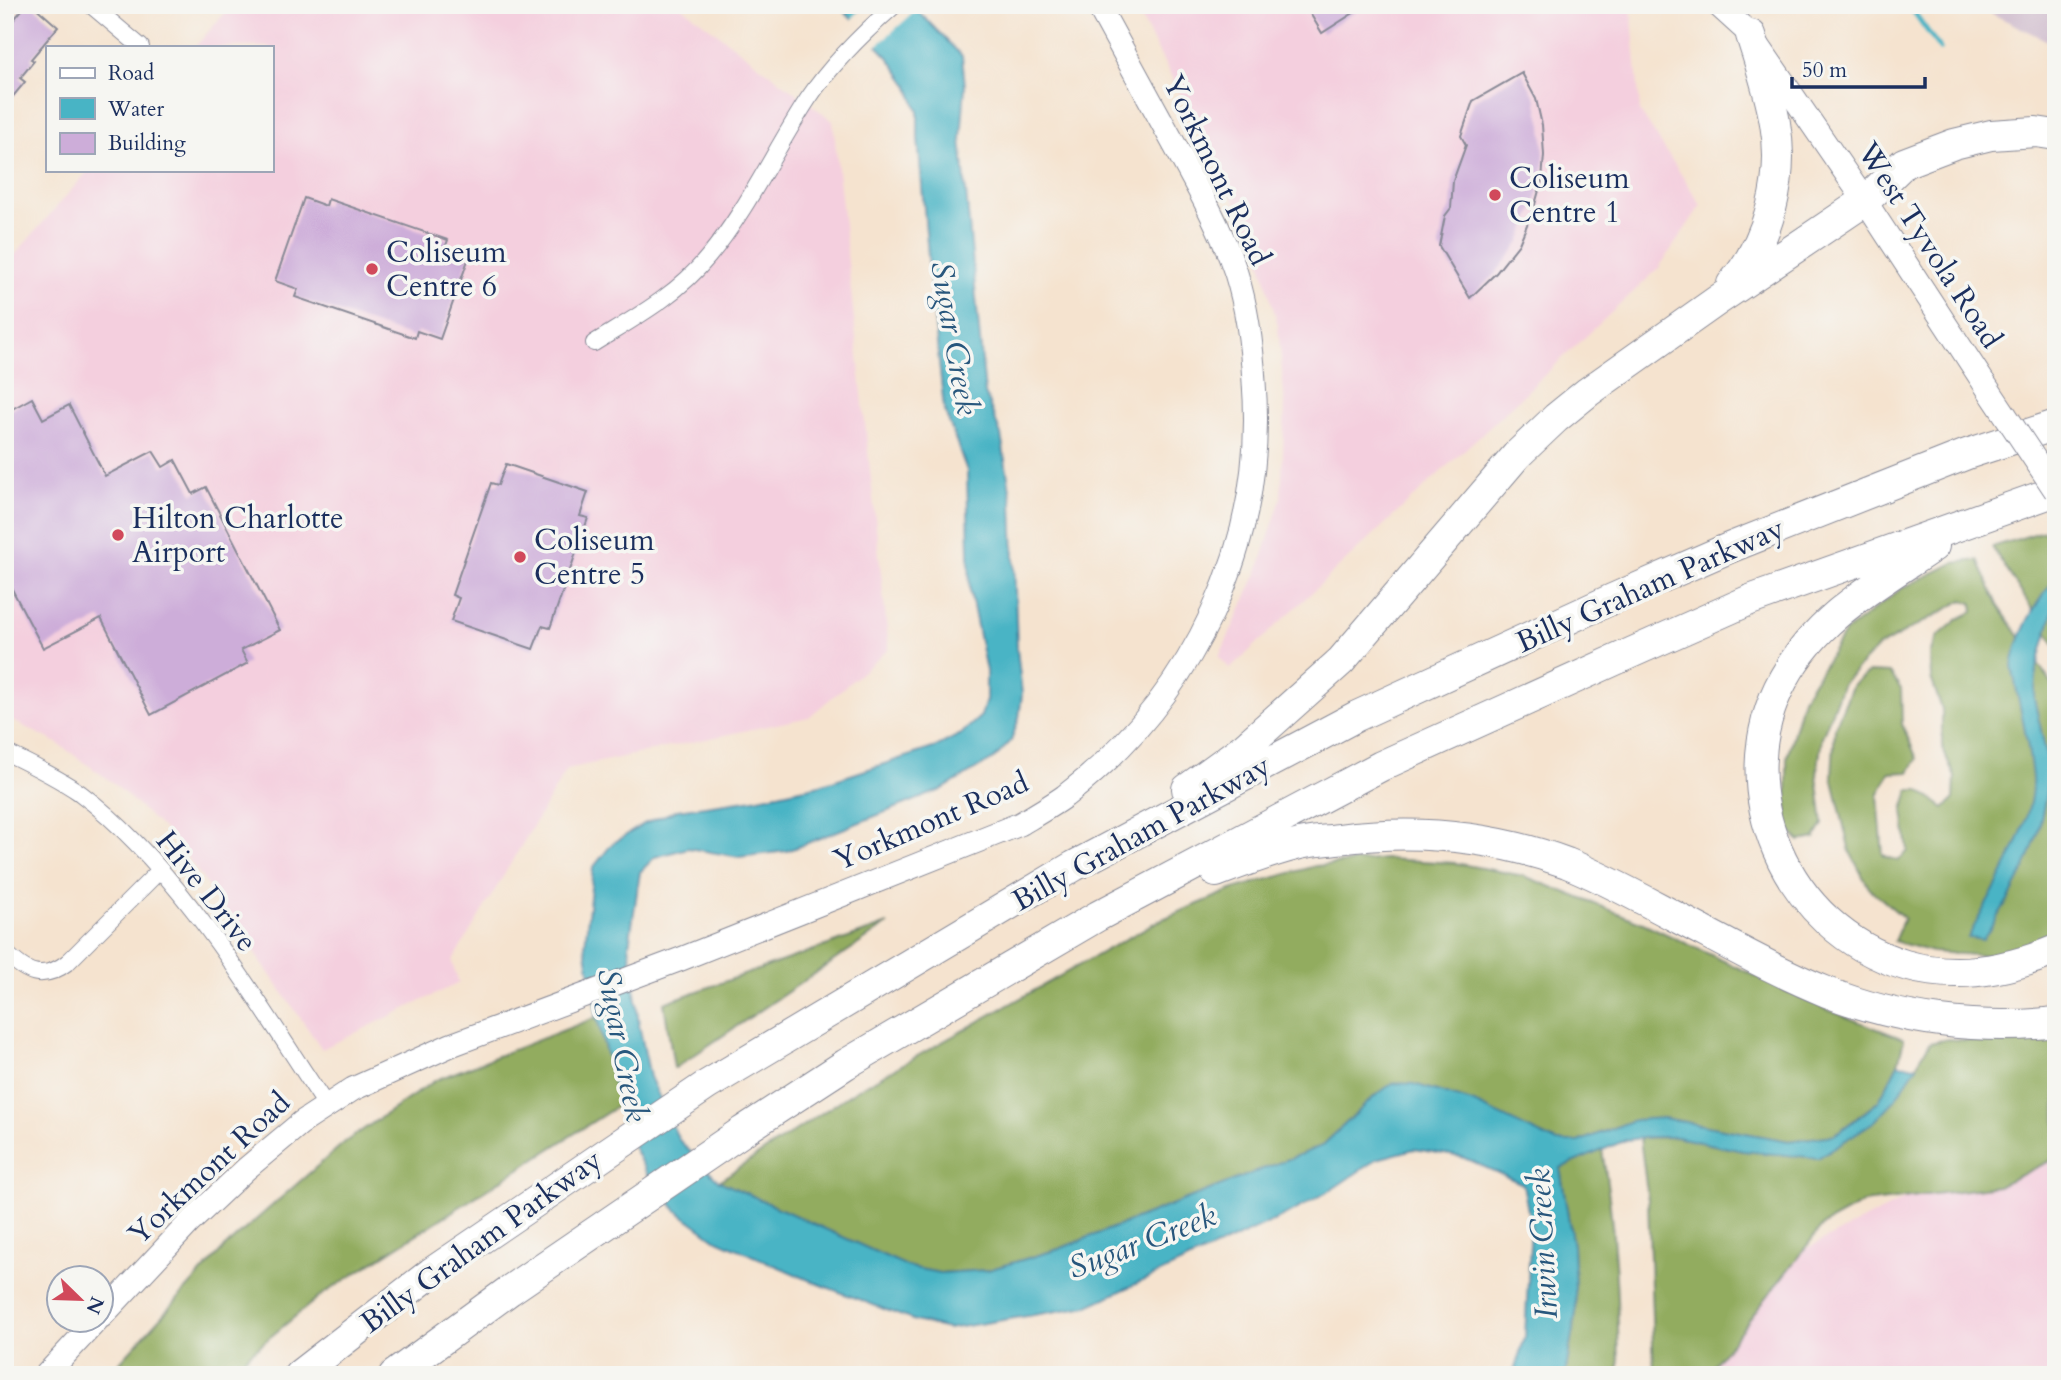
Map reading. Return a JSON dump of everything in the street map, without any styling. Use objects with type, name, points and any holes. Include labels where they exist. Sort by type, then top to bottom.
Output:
[{"type":"highway","points":[[1718,300],[1739,276],[1755,250],[1767,221],[1777,171],[1775,124],[1751,34]]},
{"type":"highway","points":[[1073,866],[1245,747],[1341,661],[1500,475],[1556,418],[1599,384],[1865,201],[1904,163],[1954,144],[1991,135],[2036,132],[2056,135]]},
{"type":"highway","name":"Billy Graham Parkway","points":[[299,1375],[431,1272],[707,1084],[1073,866],[1357,716],[1610,600],[1729,548],[1955,459],[2056,425]]},
{"type":"highway","name":"Billy Graham Parkway","points":[[394,1375],[510,1290],[743,1131],[846,1064],[1098,916],[1381,766],[1620,657],[1750,600],[2056,491]]},
{"type":"highway","points":[[1972,520],[1838,611],[1817,632],[1786,676],[1768,720],[1761,751],[1762,799],[1772,839],[1785,869],[1803,896],[1836,930],[1876,954],[1906,965],[1957,972],[1994,970],[2026,962],[2056,950]]},
{"type":"highway","points":[[1098,916],[1246,860],[1298,844],[1401,834],[1449,836],[1521,849],[1567,863],[1781,972],[1853,1001],[1904,1014],[1955,1022],[2005,1025],[2056,1022]]},
{"type":"street","points":[[91,5],[140,46]]},
{"type":"street","points":[[594,343],[667,298],[708,258],[809,98],[834,65],[895,5]]},
{"type":"street","name":"Yorkmont Road","points":[[116,1301],[198,1214],[246,1169],[326,1105],[384,1073],[681,959],[1020,824],[1064,796],[1114,753],[1149,714],[1189,658],[1222,596],[1240,541],[1253,477],[1256,406],[1252,348],[1243,299],[1220,233],[1193,178],[1098,5]]},
{"type":"street","name":"West Tyvola Road","points":[[1718,5],[1751,34],[1865,201],[2056,491]]},
{"type":"street","name":"West Tyvola Road","points":[[1744,5],[1751,34]]},
{"type":"street","name":"Hive Drive","points":[[5,752],[79,792],[122,830],[160,870],[205,927],[326,1105]]},
{"type":"street","points":[[5,952],[18,965],[29,971],[47,973],[59,970],[160,870]]},
{"type":"street","points":[[46,1375],[85,1334]]},
{"type":"shaded area","points":[[232,5],[681,6],[833,121],[889,649],[809,717],[567,769],[452,962],[459,983],[322,1049],[169,834],[112,782],[57,743],[5,717],[5,266],[87,172],[273,172],[273,46],[196,46]]},
{"type":"shaded area","points":[[1134,5],[1631,5],[1640,111],[1701,205],[1658,269],[1230,669],[1219,657],[1258,571],[1281,498],[1285,405],[1278,326],[1258,252],[1218,166]]},
{"type":"shaded area","points":[[1974,5],[2056,5],[2056,45]]},
{"type":"shaded area","points":[[2056,1122],[2056,1375],[1653,1375],[1662,1326],[1709,1230],[1808,1248]]},
{"type":"green space","points":[[2044,531],[2056,552],[2056,646],[1992,547]]},
{"type":"green space","points":[[1978,560],[1998,605],[2056,690],[2056,930],[2032,943],[1990,956],[1932,952],[1894,941],[1904,918],[1869,888],[1850,852],[1832,776],[1835,727],[1853,684],[1869,672],[1890,673],[1901,689],[1902,724],[1917,759],[1909,772],[1889,773],[1878,796],[1883,855],[1898,861],[1908,851],[1903,810],[1909,790],[1919,790],[1944,808],[1954,799],[1955,777],[1942,747],[1942,709],[1931,678],[1930,654],[1937,637],[1958,619],[1973,612],[1972,603],[1963,600],[1878,647],[1843,683],[1822,737],[1817,775],[1823,824],[1815,838],[1800,841],[1787,829],[1787,758],[1803,698],[1845,632],[1902,588],[1954,563]]},
{"type":"green space","points":[[1385,859],[1455,863],[1524,876],[1643,923],[1828,1010],[1904,1039],[1898,1064],[1879,1101],[1834,1135],[1789,1141],[1663,1118],[1615,1127],[1578,1142],[1556,1142],[1471,1102],[1414,1084],[1376,1095],[1322,1146],[1059,1249],[988,1270],[940,1273],[909,1267],[719,1181],[855,1091],[1158,921],[1234,889],[1315,866]]},
{"type":"green space","points":[[888,924],[675,1068],[674,1068],[664,1003]]},
{"type":"green space","points":[[597,1017],[619,1105],[320,1296],[224,1375],[108,1375],[227,1245],[345,1142],[436,1080]]},
{"type":"green space","points":[[2056,1036],[2056,1158],[1998,1186],[1863,1203],[1823,1225],[1706,1375],[1654,1375],[1648,1200],[1640,1138],[1676,1137],[1743,1151],[1825,1154],[1893,1102],[1930,1043],[1948,1039],[2011,1044]]},
{"type":"green space","points":[[1602,1150],[1615,1262],[1619,1375],[1565,1375],[1576,1312],[1573,1246],[1560,1168]]},
{"type":"water","points":[[838,5],[912,5],[962,56],[965,86],[961,139],[985,393],[1001,435],[1012,502],[1017,649],[1022,694],[1019,718],[1011,741],[995,758],[941,790],[787,851],[739,857],[688,848],[655,857],[640,872],[629,945],[639,1025],[650,1077],[679,1140],[719,1181],[909,1267],[940,1273],[988,1270],[1059,1249],[1322,1146],[1376,1095],[1393,1083],[1414,1084],[1472,1102],[1556,1142],[1578,1142],[1634,1120],[1663,1118],[1789,1141],[1834,1135],[1879,1101],[1898,1064],[1917,1066],[1893,1102],[1875,1121],[1818,1158],[1743,1151],[1676,1137],[1650,1137],[1626,1140],[1560,1168],[1573,1246],[1576,1312],[1565,1375],[1513,1375],[1525,1337],[1531,1226],[1523,1184],[1462,1157],[1414,1149],[1377,1159],[1331,1190],[1284,1216],[1088,1306],[948,1329],[915,1321],[811,1281],[715,1239],[676,1210],[647,1174],[634,1148],[619,1105],[597,1017],[585,946],[593,868],[612,844],[644,824],[677,810],[754,799],[820,785],[936,747],[961,734],[981,716],[986,700],[986,671],[970,591],[967,471],[944,408],[930,279],[918,111],[908,85],[888,57]]},
{"type":"water","points":[[2056,578],[2056,600],[2037,668],[2034,698],[2049,767],[2038,833],[2025,868],[1983,940],[1968,938],[2019,838],[2031,797],[2032,778],[2026,735],[2012,665],[2028,619]]},
{"type":"pier","points":[[865,5],[920,7],[874,48],[849,22]]},
{"type":"building","points":[[26,5],[33,5],[58,27],[31,59],[34,61],[20,78],[25,82],[5,106],[5,30]]},
{"type":"building","points":[[1305,5],[1366,5],[1322,33]]},
{"type":"building","name":"Coliseum Centre 1","points":[[1522,73],[1536,99],[1542,125],[1542,180],[1519,244],[1496,273],[1470,298],[1439,246],[1445,216],[1451,208],[1453,181],[1466,145],[1461,136],[1473,101]]},
{"type":"building","name":"Coliseum Centre 6","points":[[304,198],[326,206],[328,199],[448,240],[445,248],[469,257],[440,339],[417,331],[415,338],[295,297],[298,289],[275,281]]},
{"type":"building","name":"Hilton Charlotte Airport","points":[[32,398],[43,419],[69,405],[105,476],[153,451],[163,467],[175,460],[193,494],[206,487],[280,630],[241,650],[248,663],[151,715],[101,618],[43,648],[5,576],[5,413]]},
{"type":"building","name":"Coliseum Centre 5","points":[[506,464],[588,492],[580,516],[588,518],[550,628],[542,626],[533,649],[451,621],[459,598],[452,595],[491,483],[498,485]]},
{"type":"waterway","points":[[1909,5],[1940,49]]},
{"type":"place","name":"Coliseum Centre 1","points":[[1495,195]]},
{"type":"place","name":"Coliseum Centre 6","points":[[372,269]]},
{"type":"place","name":"Hilton Charlotte Airport","points":[[118,535]]},
{"type":"place","name":"Coliseum Centre 5","points":[[520,557]]},
{"type":"water label","name":"Sugar Creek","points":[[955,338]]},
{"type":"water label","name":"Sugar Creek","points":[[623,1045]]},
{"type":"water label","name":"Sugar Creek","points":[[1142,1241]]},
{"type":"water label","name":"Irwin Creek","points":[[1542,1244]]}]
